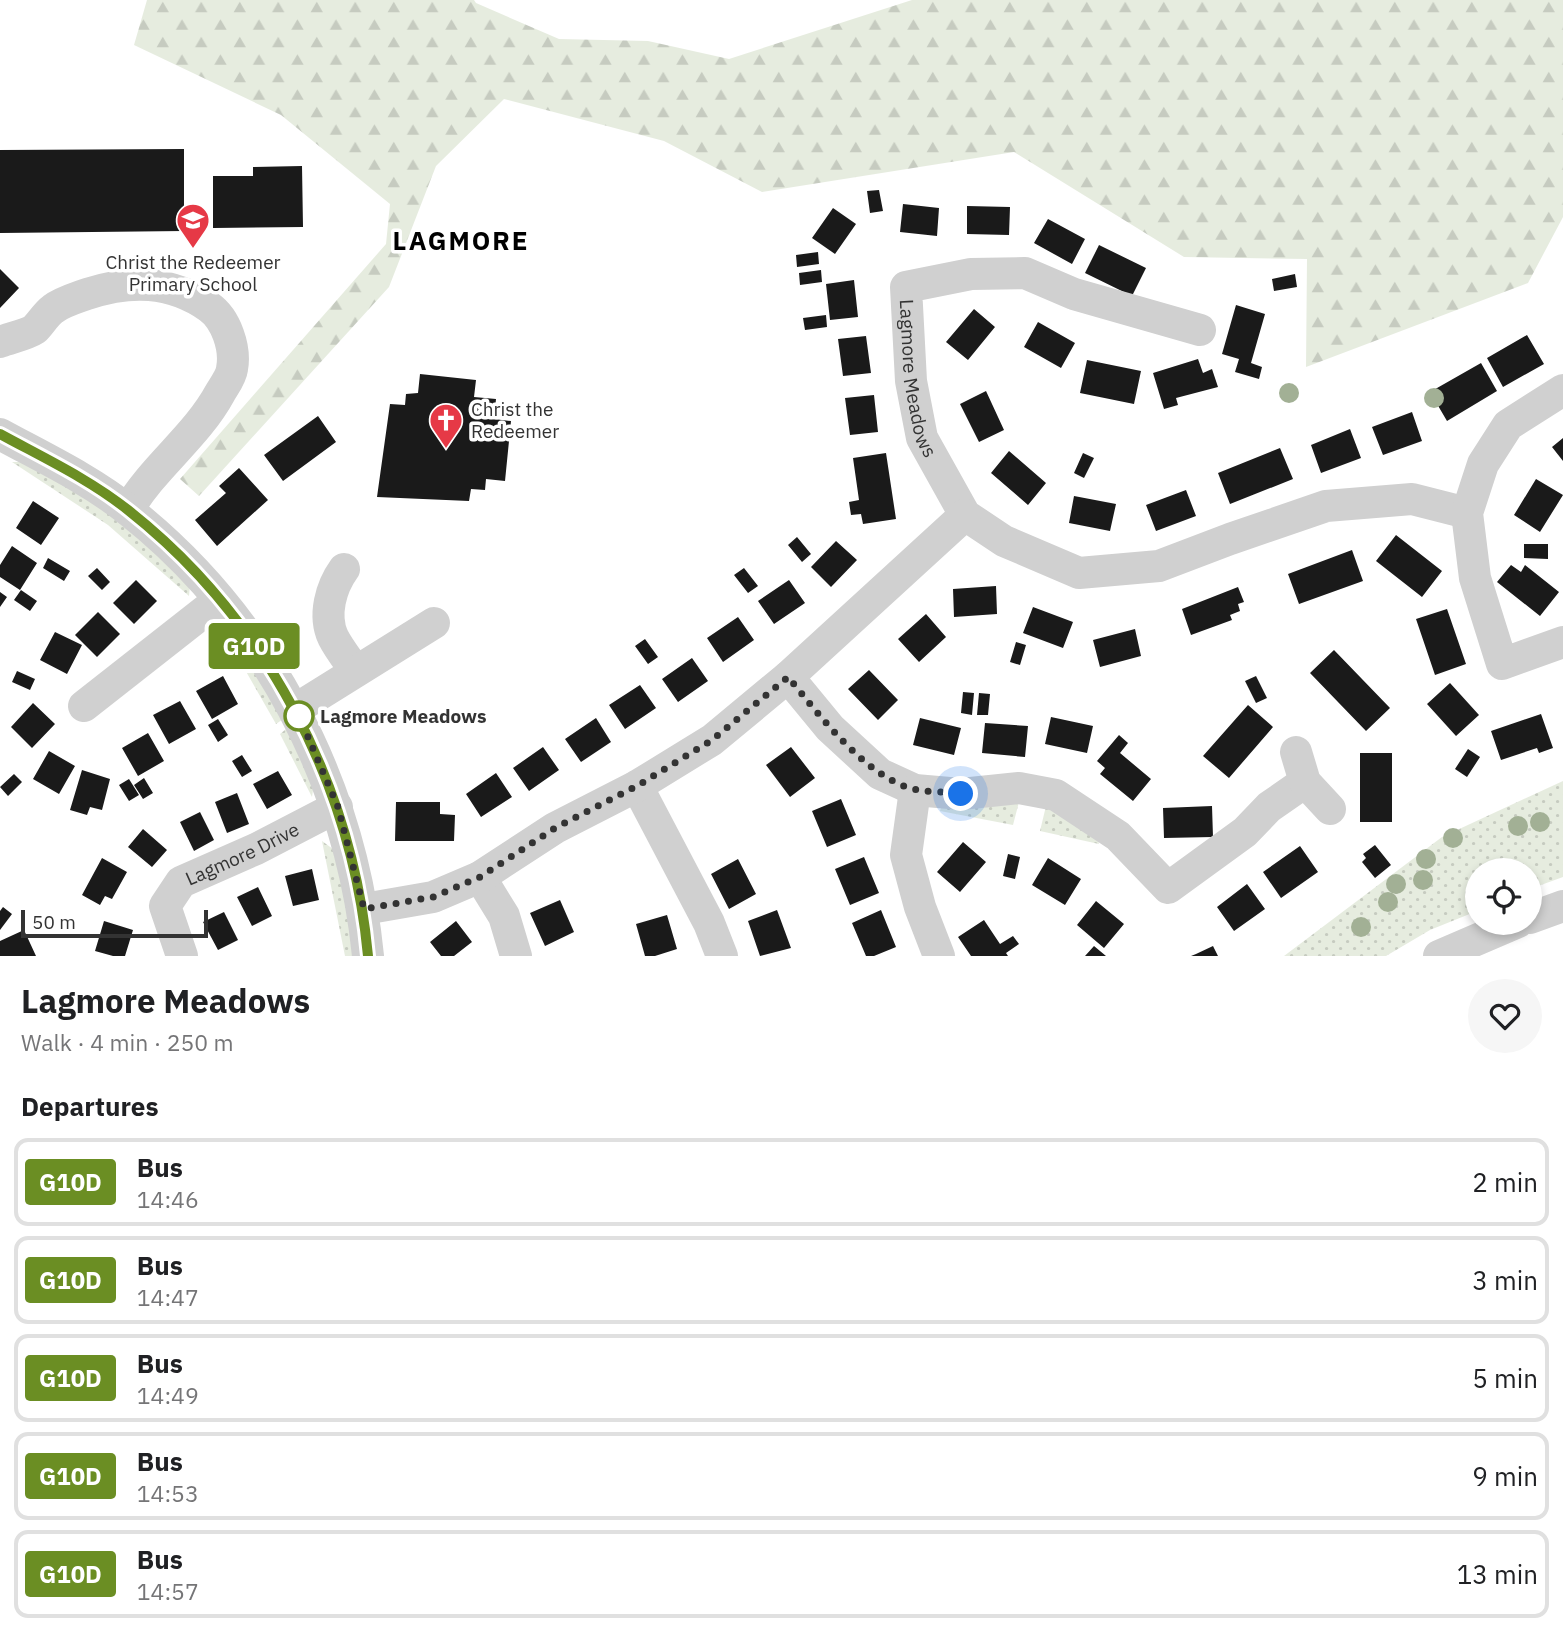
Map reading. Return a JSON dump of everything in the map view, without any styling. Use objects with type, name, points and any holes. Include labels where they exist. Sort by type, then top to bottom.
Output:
[{"type":"street","name":"Lagmore Meadows","points":[[1200,330],[1074,294],[1025,273],[971,274],[906,287],[911,381],[922,438],[965,515],[1004,541],[1079,573],[1159,566],[1326,506],[1412,499],[1467,513]]},
{"type":"street","points":[[0,342],[33,330],[53,309],[78,297],[105,288],[132,284],[153,284],[173,290],[198,299],[217,313],[226,328],[231,346],[232,369],[218,397],[200,423],[139,493],[128,510]]},
{"type":"street","points":[[1563,390],[1508,425],[1483,464],[1467,513],[1475,578],[1502,664],[1563,642]]},
{"type":"street","points":[[0,434],[84,480],[128,510],[187,563],[249,638],[296,709],[338,807],[364,909],[368,956]]},
{"type":"street","points":[[364,909],[433,897],[480,877],[555,828],[637,786],[712,740],[788,677],[965,515]]},
{"type":"street","points":[[344,569],[333,584],[329,610],[333,636],[355,670]]},
{"type":"street","points":[[84,706],[219,600]]},
{"type":"street","points":[[296,709],[434,623]]},
{"type":"street","points":[[788,677],[830,728],[880,774],[915,790],[961,794],[1019,788],[1056,795],[1118,836],[1168,888],[1245,832],[1269,807],[1300,767],[1330,809]]},
{"type":"street","points":[[637,786],[709,923],[722,956]]},
{"type":"street","points":[[915,790],[906,855],[920,907],[939,956]]},
{"type":"street","name":"Lagmore Drive","points":[[182,956],[165,906],[181,882],[256,849],[338,807]]},
{"type":"street","points":[[480,877],[504,916],[516,956]]},
{"type":"street","points":[[1542,914],[1563,906]]},
{"type":"street","points":[[1439,956],[1488,935]]},
{"type":"green space","points":[[147,0],[474,0],[559,39],[648,41],[729,59],[912,0],[1563,0],[1563,217],[1528,283],[1306,367],[1307,259],[1184,257],[1014,152],[762,192],[664,141],[504,99],[436,166],[389,287],[199,496],[180,479],[386,244],[390,204],[281,115],[134,45]]},
{"type":"green space","points":[[12,462],[31,462],[126,523],[190,585],[189,596],[108,525]]},
{"type":"green space","points":[[224,633],[233,638],[286,717],[276,724]]},
{"type":"green space","points":[[291,725],[314,783],[312,797],[280,734]]},
{"type":"green space","points":[[1563,781],[1563,877],[1542,885],[1542,858],[1465,858],[1465,916],[1430,930],[1386,956],[1284,956],[1442,837]]},
{"type":"green space","points":[[1019,802],[1013,825],[940,811],[942,804],[980,808]]},
{"type":"green space","points":[[1046,806],[1097,834],[1099,844],[1040,831]]},
{"type":"green space","points":[[322,841],[337,852],[356,956],[345,956]]},
{"type":"building","points":[[184,149],[184,231],[0,233],[0,150]]},
{"type":"building","points":[[302,166],[303,227],[213,228],[213,176],[253,176],[253,167]]},
{"type":"building","points":[[879,190],[883,211],[870,213],[867,191]]},
{"type":"building","points":[[903,204],[939,208],[937,236],[900,232]]},
{"type":"building","points":[[967,206],[1010,207],[1009,235],[967,234]]},
{"type":"building","points":[[833,208],[856,224],[835,254],[812,238]]},
{"type":"building","points":[[1048,219],[1085,239],[1072,264],[1034,243]]},
{"type":"building","points":[[1099,245],[1146,268],[1132,296],[1085,273]]},
{"type":"building","points":[[818,252],[819,264],[797,267],[796,255]]},
{"type":"building","points":[[0,269],[19,288],[0,308]]},
{"type":"building","points":[[821,270],[822,282],[800,285],[799,273]]},
{"type":"building","points":[[1295,274],[1297,287],[1274,291],[1272,279]]},
{"type":"building","points":[[854,280],[858,317],[830,320],[826,284]]},
{"type":"building","points":[[1236,305],[1265,314],[1251,363],[1262,367],[1259,379],[1235,372],[1239,359],[1222,354]]},
{"type":"building","points":[[974,309],[995,327],[968,360],[946,342]]},
{"type":"building","points":[[826,315],[827,327],[805,330],[803,318]]},
{"type":"building","points":[[1038,322],[1075,343],[1061,368],[1024,347]]},
{"type":"building","points":[[1527,335],[1544,364],[1503,387],[1487,358]]},
{"type":"building","points":[[866,336],[871,373],[843,376],[838,339]]},
{"type":"building","points":[[1198,359],[1203,373],[1212,369],[1218,387],[1176,398],[1178,405],[1164,409],[1153,373]]},
{"type":"building","points":[[1087,360],[1141,371],[1134,404],[1080,393]]},
{"type":"building","points":[[1481,363],[1497,391],[1447,421],[1430,392]]},
{"type":"building","name":"Christ the Redeemer","points":[[420,374],[476,380],[474,397],[496,399],[494,419],[511,421],[505,481],[486,479],[485,490],[471,489],[469,501],[377,497],[390,404],[405,405],[406,394],[418,393]]},
{"type":"building","points":[[986,391],[1004,430],[979,442],[960,404]]},
{"type":"building","points":[[874,395],[878,432],[850,435],[845,398]]},
{"type":"building","points":[[1412,412],[1422,441],[1383,455],[1372,427]]},
{"type":"building","points":[[318,416],[336,442],[283,481],[264,455]]},
{"type":"building","points":[[1350,429],[1361,458],[1321,473],[1311,445]]},
{"type":"building","points":[[1563,438],[1563,461],[1552,447]]},
{"type":"building","points":[[1280,448],[1293,479],[1230,504],[1218,473]]},
{"type":"building","points":[[1009,451],[1046,483],[1028,505],[991,473]]},
{"type":"building","points":[[886,453],[896,519],[863,524],[861,514],[851,515],[849,502],[859,500],[853,458]]},
{"type":"building","points":[[1083,453],[1094,458],[1084,478],[1074,473]]},
{"type":"building","points":[[239,468],[268,500],[217,546],[195,520],[226,493],[219,486]]},
{"type":"building","points":[[1536,479],[1563,495],[1540,532],[1514,515]]},
{"type":"building","points":[[1186,490],[1196,516],[1156,531],[1146,505]]},
{"type":"building","points":[[1074,496],[1116,504],[1110,531],[1069,523]]},
{"type":"building","points":[[33,501],[59,518],[41,545],[16,528]]},
{"type":"building","points":[[1396,535],[1442,571],[1422,597],[1376,561]]},
{"type":"building","points":[[797,537],[811,554],[802,562],[788,545]]},
{"type":"building","points":[[836,541],[857,560],[831,587],[811,567]]},
{"type":"building","points":[[1524,544],[1548,544],[1548,559],[1524,558]]},
{"type":"building","points":[[12,546],[37,563],[20,590],[0,577],[0,565]]},
{"type":"building","points":[[1352,550],[1363,581],[1299,604],[1288,574]]},
{"type":"building","points":[[48,558],[70,571],[64,581],[43,568]]},
{"type":"building","points":[[1511,565],[1521,572],[1525,565],[1559,592],[1540,616],[1497,582]]},
{"type":"building","points":[[97,568],[110,582],[102,590],[88,576]]},
{"type":"building","points":[[744,568],[758,586],[748,593],[734,575]]},
{"type":"building","points":[[136,580],[157,601],[134,624],[113,603]]},
{"type":"building","points":[[789,580],[805,603],[774,624],[758,601]]},
{"type":"building","points":[[996,586],[997,614],[954,617],[953,589]]},
{"type":"building","points":[[1238,587],[1244,602],[1238,604],[1240,611],[1230,615],[1232,620],[1191,635],[1182,609]]},
{"type":"building","points":[[21,590],[37,601],[30,611],[14,600]]},
{"type":"building","points":[[0,592],[7,597],[0,607]]},
{"type":"building","points":[[1033,607],[1073,622],[1063,648],[1023,633]]},
{"type":"building","points":[[1447,609],[1466,664],[1435,675],[1416,619]]},
{"type":"building","points":[[98,612],[120,634],[97,657],[75,635]]},
{"type":"building","points":[[926,614],[946,637],[919,662],[898,639]]},
{"type":"building","points":[[738,617],[754,640],[723,662],[707,638]]},
{"type":"building","points":[[1135,629],[1141,656],[1100,667],[1093,640]]},
{"type":"building","points":[[55,632],[82,645],[67,674],[40,660]]},
{"type":"building","points":[[645,639],[658,657],[648,664],[635,646]]},
{"type":"building","points":[[1016,642],[1026,645],[1020,665],[1010,662]]},
{"type":"building","points":[[1334,650],[1390,708],[1366,731],[1310,673]]},
{"type":"building","points":[[692,658],[708,681],[678,702],[662,679]]},
{"type":"building","points":[[869,670],[898,700],[878,720],[848,689]]},
{"type":"building","points":[[17,671],[35,679],[30,690],[12,682]]},
{"type":"building","points":[[223,676],[238,704],[212,719],[196,691]]},
{"type":"building","points":[[1256,676],[1267,698],[1256,703],[1245,681]]},
{"type":"building","points":[[1450,683],[1479,715],[1456,736],[1427,704]]},
{"type":"building","points":[[640,685],[656,708],[625,729],[609,705]]},
{"type":"building","points":[[963,692],[974,693],[972,715],[961,713]]},
{"type":"building","points":[[979,693],[990,694],[988,715],[977,715]]},
{"type":"building","points":[[180,701],[196,729],[169,744],[153,715]]},
{"type":"building","points":[[33,703],[55,724],[32,748],[11,727]]},
{"type":"building","points":[[1248,705],[1273,727],[1229,778],[1203,756]]},
{"type":"building","points":[[1541,714],[1553,748],[1539,753],[1537,748],[1501,760],[1491,731]]},
{"type":"building","points":[[1051,717],[1093,726],[1087,753],[1045,744]]},
{"type":"building","points":[[596,718],[611,742],[581,762],[565,739]]},
{"type":"building","points":[[920,718],[961,728],[954,755],[913,745]]},
{"type":"building","points":[[218,719],[228,735],[218,742],[208,725]]},
{"type":"building","points":[[985,723],[1028,726],[1025,757],[982,753]]},
{"type":"building","points":[[148,733],[164,761],[138,776],[122,748]]},
{"type":"building","points":[[1119,735],[1128,743],[1120,753],[1151,779],[1133,801],[1100,774],[1105,768],[1097,761]]},
{"type":"building","points":[[543,747],[559,770],[529,791],[513,768]]},
{"type":"building","points":[[791,747],[815,778],[790,797],[766,765]]},
{"type":"building","points":[[1468,749],[1480,757],[1467,777],[1455,769]]},
{"type":"building","points":[[49,751],[75,766],[59,794],[33,779]]},
{"type":"building","points":[[1360,753],[1392,753],[1392,822],[1360,822]]},
{"type":"building","points":[[242,755],[252,771],[242,777],[232,761]]},
{"type":"building","points":[[82,770],[110,779],[102,810],[90,807],[87,815],[70,810]]},
{"type":"building","points":[[278,771],[292,795],[267,809],[253,784]]},
{"type":"building","points":[[496,773],[512,797],[481,817],[466,794]]},
{"type":"building","points":[[14,774],[22,782],[8,796],[0,787]]},
{"type":"building","points":[[144,778],[153,793],[143,799],[134,785]]},
{"type":"building","points":[[129,779],[139,795],[129,801],[119,785]]},
{"type":"building","points":[[237,793],[249,824],[227,833],[215,802]]},
{"type":"building","points":[[841,799],[856,835],[827,847],[812,811]]},
{"type":"building","points":[[396,802],[440,802],[440,814],[455,815],[454,841],[395,841]]},
{"type":"building","points":[[1212,806],[1213,837],[1164,838],[1163,808]]},
{"type":"building","points":[[200,812],[214,840],[194,851],[180,822]]},
{"type":"building","points":[[143,829],[167,850],[152,867],[128,847]]},
{"type":"building","points":[[963,842],[986,862],[960,892],[937,872]]},
{"type":"building","points":[[1375,845],[1391,865],[1375,878],[1362,862],[1366,858],[1363,854]]},
{"type":"building","points":[[1300,846],[1318,872],[1281,898],[1263,872]]},
{"type":"building","points":[[1008,854],[1020,857],[1015,879],[1003,876]]},
{"type":"building","points":[[864,857],[879,893],[850,905],[835,869]]},
{"type":"building","points":[[102,858],[127,872],[112,899],[105,896],[100,905],[82,895]]},
{"type":"building","points":[[1048,858],[1081,879],[1065,905],[1032,885]]},
{"type":"building","points":[[738,859],[756,894],[729,909],[711,874]]},
{"type":"building","points":[[312,869],[319,900],[293,906],[285,876]]},
{"type":"building","points":[[1247,884],[1265,909],[1234,931],[1217,907]]},
{"type":"building","points":[[258,887],[272,916],[252,926],[237,897]]},
{"type":"building","points":[[560,900],[574,932],[545,946],[530,913]]},
{"type":"building","points":[[1096,901],[1124,924],[1104,948],[1077,925]]},
{"type":"building","points":[[3,907],[12,914],[0,930],[0,911]]},
{"type":"building","points":[[777,910],[791,948],[760,956],[748,921]]},
{"type":"building","points":[[881,910],[896,947],[874,956],[866,956],[852,923]]},
{"type":"building","points":[[224,912],[238,940],[218,950],[203,922]]},
{"type":"building","points":[[667,915],[677,949],[655,956],[645,956],[636,924]]},
{"type":"building","points":[[984,920],[1000,944],[1013,936],[1019,944],[1006,953],[1008,956],[971,956],[958,937]]},
{"type":"building","points":[[104,921],[133,930],[125,956],[95,951]]},
{"type":"building","points":[[456,921],[472,942],[454,956],[441,956],[430,942]]},
{"type":"building","points":[[24,930],[36,956],[0,956],[0,941]]},
{"type":"building","points":[[1094,946],[1106,956],[1085,956]]},
{"type":"building","points":[[1213,946],[1218,956],[1191,956],[1196,954]]},
{"type":"bus line","name":"G10D","points":[[0,434],[84,480],[128,510],[187,563],[249,638],[296,709],[338,807],[364,909],[368,956]]},
{"type":"place","name":"Christ the Redeemer Primary School","points":[[193,250]]},
{"type":"place","name":"Christ the Redeemer","points":[[446,450]]},
{"type":"place","name":"Lagmore Meadows","points":[[299,716]]},
{"type":"district","name":"LAGMORE","points":[[461,240]]},
{"type":"route","points":[[299,716],[296,709],[324,773],[338,807],[364,909],[433,897],[480,877],[555,828],[637,786],[712,740],[788,677],[830,728],[880,774],[915,790],[961,794]]}]
